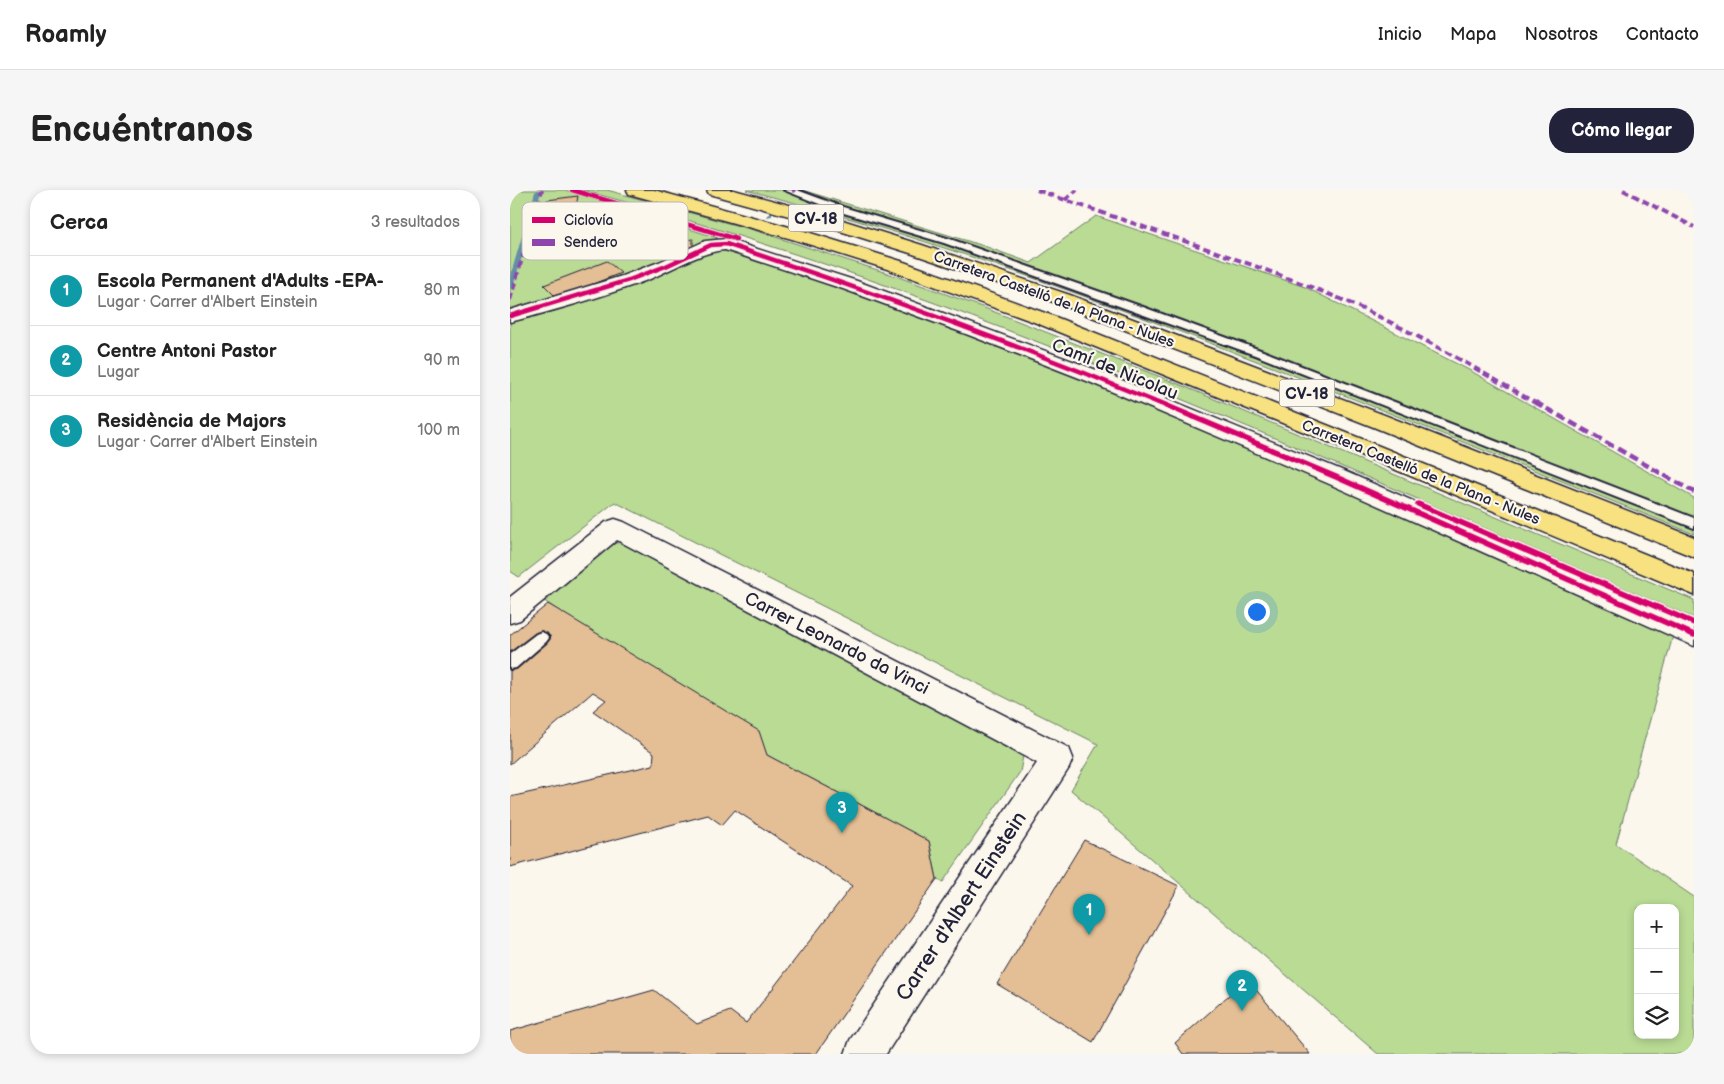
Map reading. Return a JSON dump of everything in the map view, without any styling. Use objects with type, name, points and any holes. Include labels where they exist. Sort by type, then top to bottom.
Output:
[{"type":"main road","name":"Carretera Castelló de la Plana - Nules","points":[[635,190],[678,202]]},
{"type":"main road","name":"Carretera Castelló de la Plana - Nules","points":[[715,190],[907,246],[1063,299],[1379,421],[1694,547]]},
{"type":"main road","name":"Carretera Castelló de la Plana - Nules","points":[[688,205],[798,235],[886,263],[1041,318],[1363,448],[1694,585]]},
{"type":"street","name":"Camí de Nicolau","points":[[688,256],[711,245],[726,244],[928,311],[1133,392],[1349,483],[1694,635]]},
{"type":"street","name":"Camí de Nicolau","points":[[510,316],[629,280],[679,260]]},
{"type":"street","name":"Carrer Leonardo da Vinci","points":[[510,612],[615,528],[1058,758]]},
{"type":"street","name":"Carrer d'Albert Einstein","points":[[864,1054],[1058,758]]},
{"type":"lane","points":[[789,190],[840,209],[947,241],[1259,353],[1694,523]]},
{"type":"lane","points":[[510,663],[541,638]]},
{"type":"green space","points":[[510,190],[565,190],[603,202],[522,202],[522,260],[676,260],[672,262],[510,313]]},
{"type":"green space","points":[[582,190],[607,190],[651,202],[623,202]]},
{"type":"green space","points":[[746,190],[802,190],[984,246],[1031,263],[1096,216],[1305,287],[1469,370],[1694,498],[1694,534],[1331,390],[1114,307],[895,232]]},
{"type":"green space","points":[[688,212],[757,231],[890,274],[982,307],[1176,383],[1694,600],[1694,618],[1145,384],[1006,330],[866,279],[688,221]]},
{"type":"green space","points":[[688,229],[718,238],[688,254]]},
{"type":"green space","points":[[709,247],[750,247],[924,305],[1023,342],[1225,426],[1674,632],[1616,844],[1694,897],[1694,1054],[1378,1054],[1071,790],[1098,744],[615,502],[519,577],[510,571],[510,318],[673,260],[688,260],[688,254]]},
{"type":"green space","points":[[627,542],[1023,756],[1020,772],[943,882],[937,879],[929,841],[767,755],[540,598],[605,544]]},
{"type":"building","points":[[578,196],[577,202],[546,202],[547,200]]},
{"type":"building","points":[[693,239],[693,250],[688,251],[688,240]]},
{"type":"building","points":[[607,261],[621,273],[557,298],[544,285]]},
{"type":"building","points":[[548,604],[759,731],[767,755],[929,841],[937,879],[816,1054],[510,1054],[510,1031],[654,990],[697,1024],[730,1011],[746,1023],[852,886],[735,810],[722,825],[708,815],[510,867],[510,797],[653,765],[654,753],[593,711],[606,700],[593,692],[510,764],[510,671],[551,637],[542,631],[510,658],[510,635]]},
{"type":"building","points":[[1084,840],[1179,886],[1093,1042],[997,984]]},
{"type":"building","points":[[1247,979],[1310,1054],[1183,1054],[1175,1043]]},
{"type":"waterway","points":[[535,202],[538,192]]},
{"type":"waterway","points":[[510,287],[522,246]]},
{"type":"marked path","points":[[539,202],[542,190]]},
{"type":"marked path","points":[[1037,190],[1316,289],[1362,309],[1469,365],[1694,492]]},
{"type":"marked path","points":[[1065,200],[1077,190]]},
{"type":"marked path","points":[[1623,190],[1694,227]]},
{"type":"marked path","points":[[510,300],[522,259]]},
{"type":"cycle path","points":[[572,190],[612,202]]},
{"type":"cycle path","points":[[688,225],[736,239]]},
{"type":"cycle path","points":[[688,256],[711,245],[726,244],[850,285],[973,329],[1216,426],[1694,635]]},
{"type":"cycle path","points":[[510,316],[629,280],[679,260]]},
{"type":"cycle path","points":[[1418,504],[1694,623]]},
{"type":"place","name":"Residència de Majors","points":[[842,833]]},
{"type":"place","name":"Escola Permanent d'Adults -EPA-","points":[[1089,935]]},
{"type":"place","name":"Centre Antoni Pastor","points":[[1242,1011]]}]
